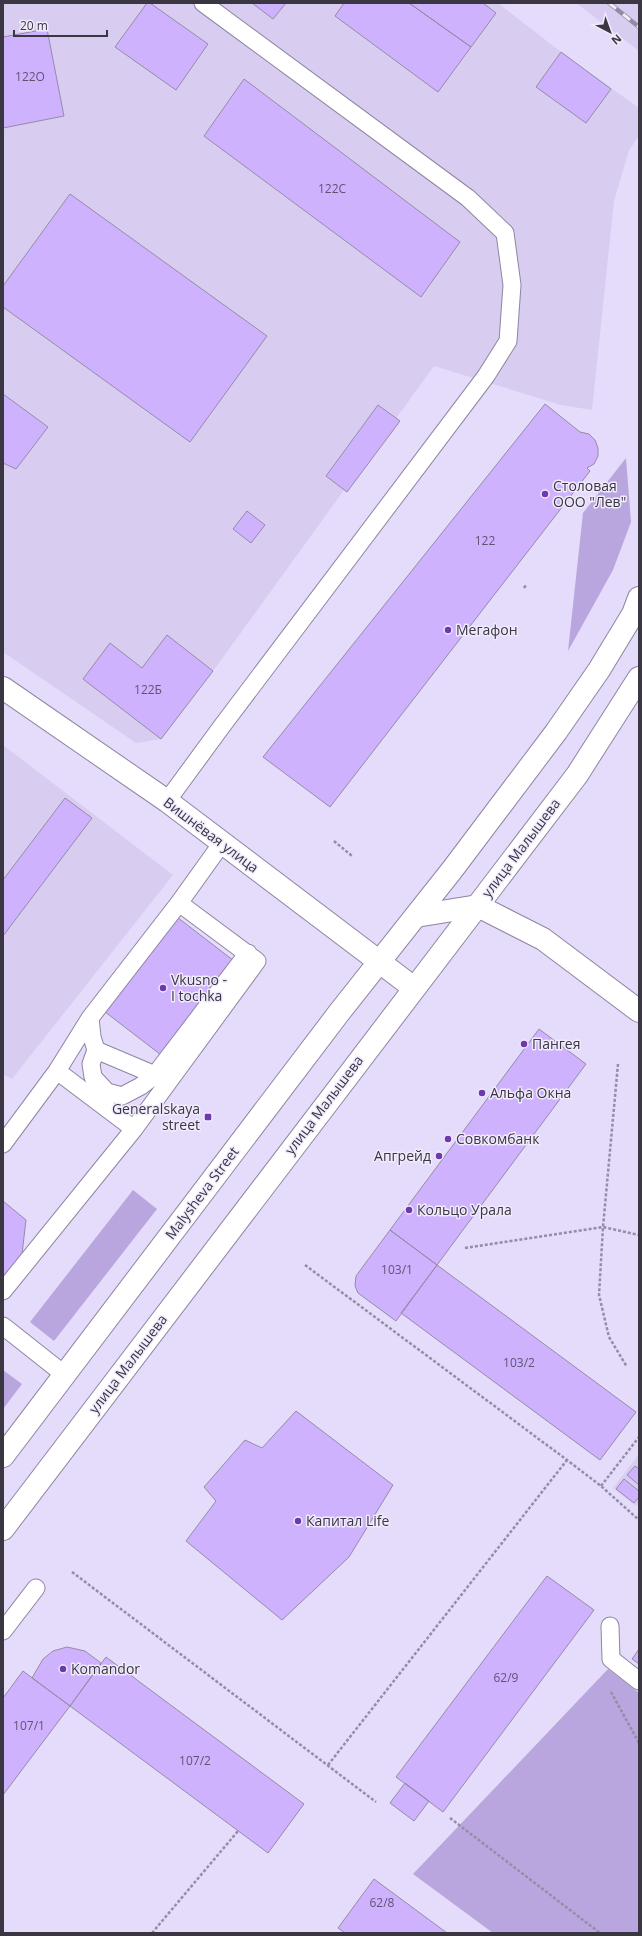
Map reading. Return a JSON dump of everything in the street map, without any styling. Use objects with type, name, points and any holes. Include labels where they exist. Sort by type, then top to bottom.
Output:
[{"type":"main road","points":[[379,962],[452,870],[556,732],[599,670],[633,614],[639,598]]},
{"type":"main road","name":"улица Малышева","points":[[3,1529],[581,769],[639,678]]},
{"type":"main road","name":"Вишнёвая улица","points":[[3,688],[167,802],[414,988]]},
{"type":"main road","points":[[416,916],[478,906],[543,939],[639,1011]]},
{"type":"main road","name":"Malysheva Street","points":[[3,1456],[379,962]]},
{"type":"lane","points":[[167,802],[486,376],[508,341],[512,285],[505,233],[468,198],[203,3]]},
{"type":"lane","points":[[3,1144],[57,1071],[90,1018],[222,843]]},
{"type":"lane","points":[[3,1291],[134,1128],[257,961],[178,903]]},
{"type":"lane","points":[[90,1018],[92,1037],[96,1050],[91,1064],[93,1077],[106,1092],[122,1096],[141,1086],[155,1075],[248,953]]},
{"type":"lane","points":[[96,1050],[155,1075]]},
{"type":"lane","points":[[57,1071],[134,1128]]},
{"type":"lane","points":[[3,1326],[65,1375]]},
{"type":"lane","points":[[3,1631],[36,1588]]},
{"type":"lane","points":[[610,1626],[611,1660],[639,1682]]},
{"type":"path","points":[[524,588],[526,584]]},
{"type":"path","points":[[334,841],[352,856]]},
{"type":"path","points":[[618,1064],[603,1227],[599,1295],[609,1337],[627,1367]]},
{"type":"path","points":[[465,1248],[603,1227],[639,1235]]},
{"type":"path","points":[[305,1265],[567,1460],[601,1486],[639,1520]]},
{"type":"path","points":[[601,1486],[639,1437]]},
{"type":"path","points":[[328,1765],[567,1460]]},
{"type":"path","points":[[72,1572],[376,1802]]},
{"type":"path","points":[[610,1690],[639,1742]]},
{"type":"path","points":[[450,1818],[600,1933]]},
{"type":"path","points":[[152,1933],[238,1831]]},
{"type":"shaded area","points":[[3,3],[498,3],[561,52],[639,108],[639,136],[629,150],[614,201],[592,410],[561,405],[434,366],[213,671],[161,739],[136,743],[3,652]]},
{"type":"shaded area","points":[[576,3],[639,3],[639,51]]},
{"type":"shaded area","points":[[626,458],[631,522],[613,570],[568,651],[583,513]]},
{"type":"shaded area","points":[[3,745],[173,875],[12,1079],[3,1074]]},
{"type":"shaded area","points":[[133,1190],[157,1209],[54,1341],[30,1322]]},
{"type":"shaded area","points":[[3,1370],[22,1384],[3,1409]]},
{"type":"shaded area","points":[[639,1454],[639,1502],[636,1506],[613,1488]]},
{"type":"shaded area","points":[[608,1669],[639,1693],[639,1933],[493,1933],[413,1874]]},
{"type":"building","points":[[147,3],[150,3],[208,44],[176,90],[115,47]]},
{"type":"building","points":[[252,3],[286,3],[273,19]]},
{"type":"building","points":[[344,3],[409,3],[471,47],[438,92],[335,16]]},
{"type":"building","points":[[409,3],[483,3],[496,13],[471,47]]},
{"type":"building","points":[[47,29],[64,116],[3,128],[3,37]]},
{"type":"building","points":[[561,52],[611,89],[586,123],[536,87]]},
{"type":"building","points":[[244,79],[460,242],[421,297],[204,136]]},
{"type":"building","points":[[70,194],[267,336],[190,442],[3,307],[3,286]]},
{"type":"building","points":[[3,394],[48,427],[16,469],[3,463]]},
{"type":"building","points":[[545,404],[580,432],[589,434],[595,440],[598,448],[598,456],[594,464],[587,468],[590,471],[330,807],[263,757]]},
{"type":"building","points":[[378,405],[400,421],[347,492],[326,476]]},
{"type":"building","points":[[247,511],[265,525],[251,543],[233,529]]},
{"type":"building","points":[[167,635],[213,671],[161,739],[83,679],[110,643],[142,668]]},
{"type":"building","points":[[65,798],[92,818],[3,936],[3,880]]},
{"type":"building","points":[[173,914],[238,964],[165,1058],[100,1008]]},
{"type":"building","points":[[539,1029],[586,1064],[437,1265],[390,1230]]},
{"type":"building","points":[[3,1201],[26,1220],[22,1254],[3,1278]]},
{"type":"building","points":[[390,1230],[437,1265],[396,1321],[358,1293],[355,1286],[356,1276]]},
{"type":"building","points":[[437,1265],[636,1412],[600,1460],[401,1313]]},
{"type":"building","points":[[296,1411],[393,1485],[349,1557],[282,1620],[186,1541],[216,1501],[204,1487],[245,1440],[262,1448]]},
{"type":"building","points":[[635,1466],[639,1469],[639,1485],[627,1475]]},
{"type":"building","points":[[624,1479],[639,1491],[639,1497],[634,1503],[616,1489]]},
{"type":"building","points":[[547,1576],[594,1610],[443,1812],[396,1777]]},
{"type":"building","points":[[67,1647],[85,1651],[101,1663],[70,1706],[32,1678],[43,1659],[53,1651]]},
{"type":"building","points":[[639,1649],[639,1664],[632,1659]]},
{"type":"building","points":[[106,1657],[304,1804],[268,1853],[70,1706]]},
{"type":"building","points":[[23,1671],[70,1706],[3,1795],[3,1698]]},
{"type":"building","points":[[405,1783],[429,1801],[414,1821],[390,1803]]},
{"type":"building","points":[[374,1879],[447,1933],[345,1933],[338,1928]]},
{"type":"railway","points":[[609,3],[639,27]]},
{"type":"place","name":"Столовая ООО \"Лев\"","points":[[545,494]]},
{"type":"place","name":"Мегафон","points":[[448,630]]},
{"type":"place","name":"Vkusno - I tochka","points":[[163,988]]},
{"type":"place","name":"Пангея","points":[[524,1044]]},
{"type":"place","name":"Альфа Окна","points":[[482,1093]]},
{"type":"place","name":"Generalskaya street","points":[[208,1117]]},
{"type":"place","name":"Совкомбанк","points":[[448,1139]]},
{"type":"place","name":"Апгрейд","points":[[439,1156]]},
{"type":"place","name":"Кольцо Урала","points":[[409,1210]]},
{"type":"place","name":"Капитал Life","points":[[298,1521]]},
{"type":"place","name":"Komandor","points":[[63,1669]]}]
